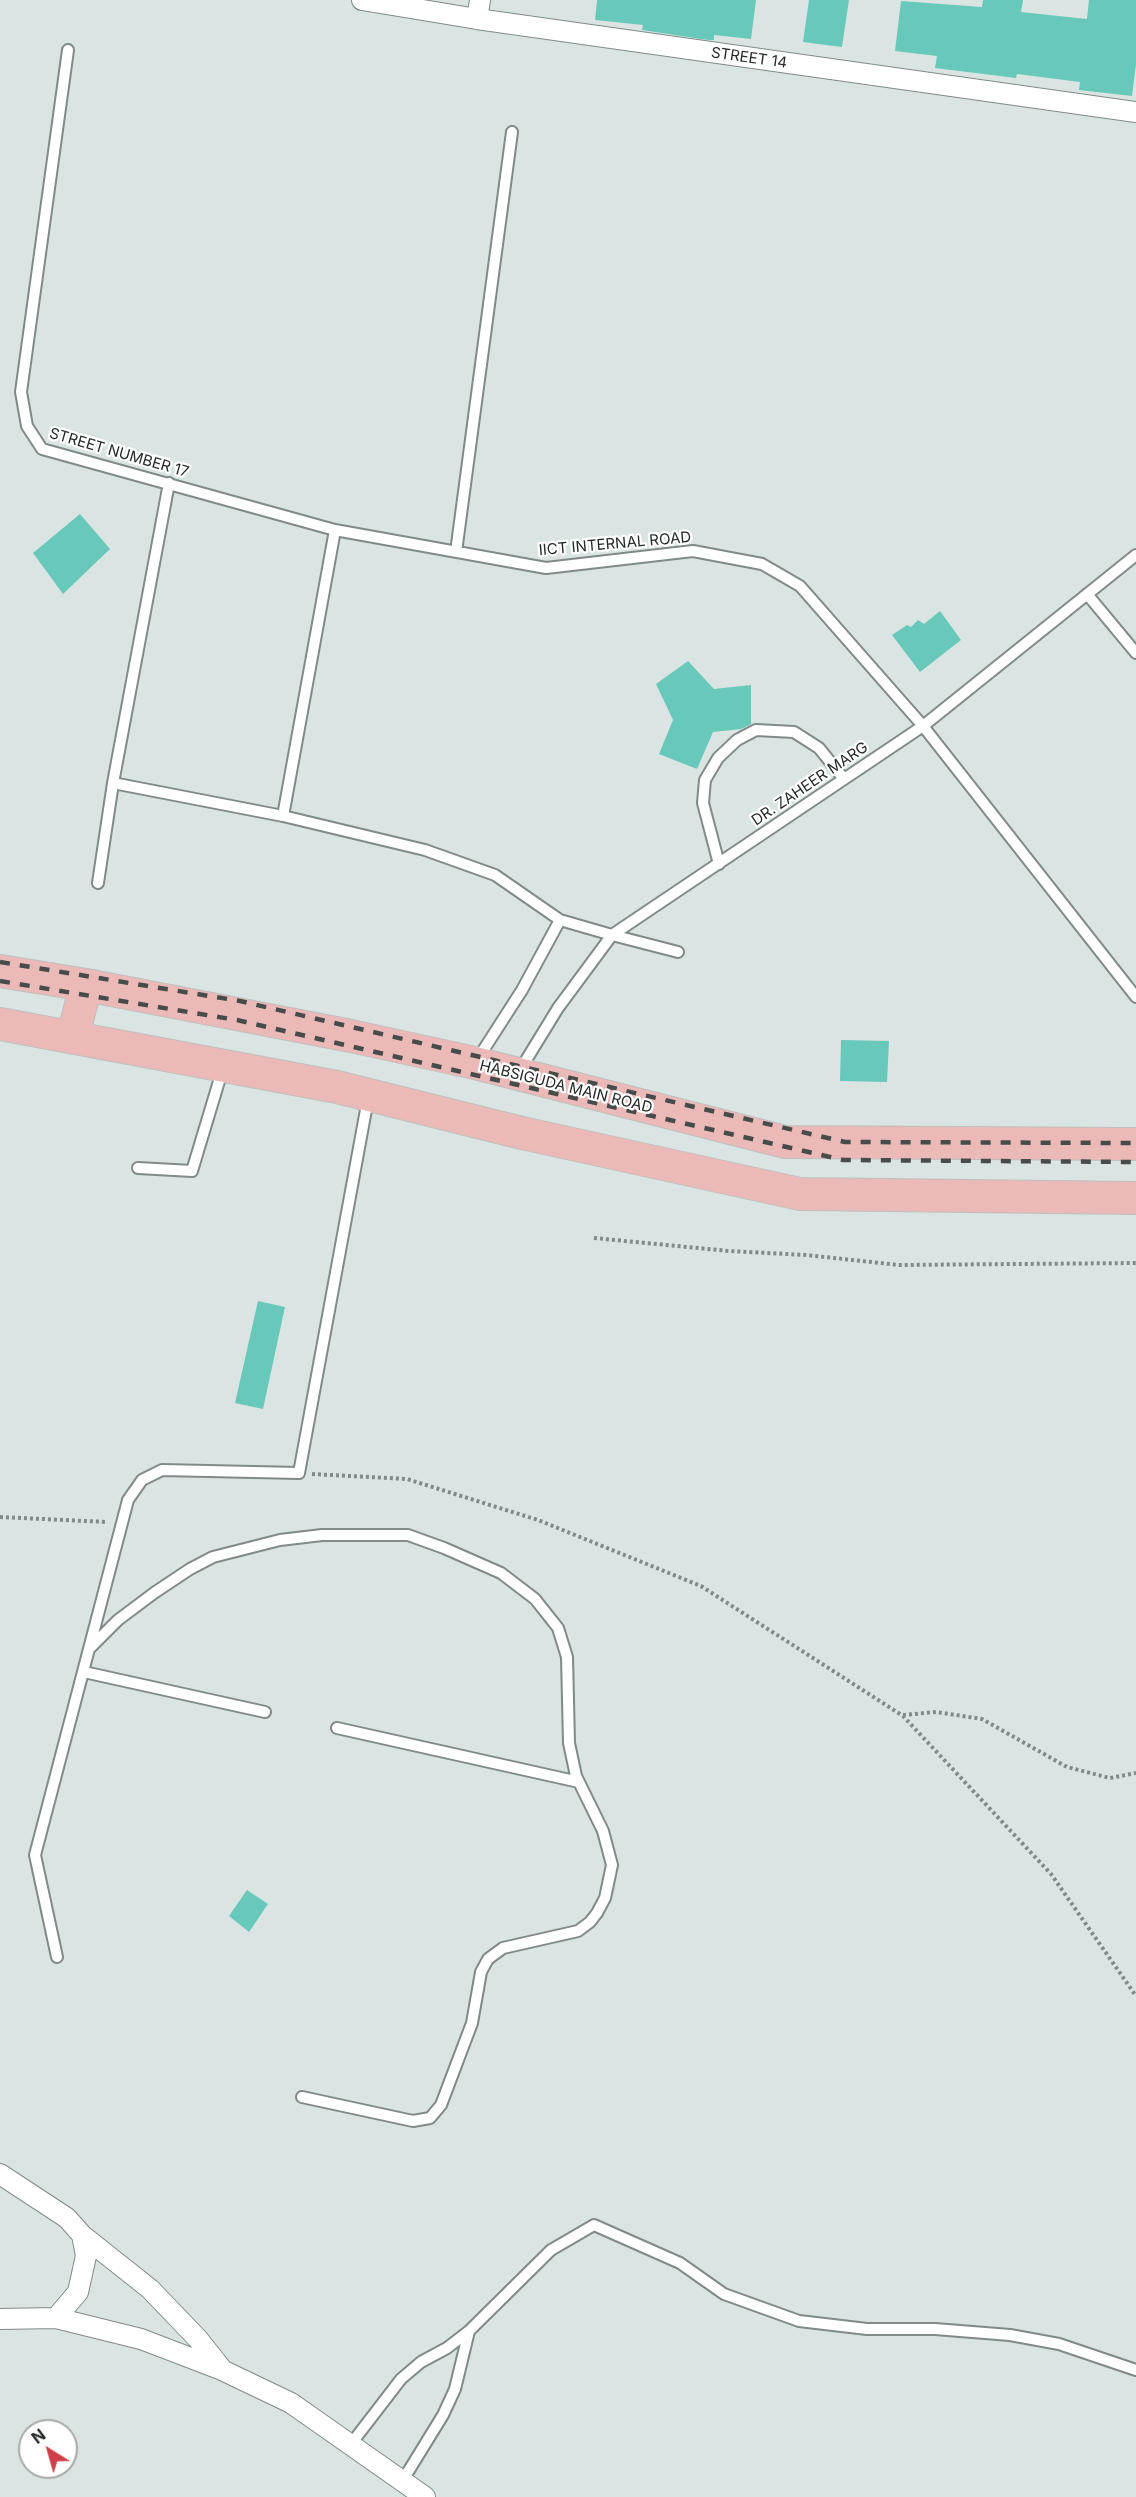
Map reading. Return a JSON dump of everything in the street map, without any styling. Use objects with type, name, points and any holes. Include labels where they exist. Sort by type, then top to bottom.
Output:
[{"type":"main road","name":"HABSIGUDA MAIN ROAD","points":[[0,971],[86,985],[351,1036],[475,1063],[517,1076],[785,1142],[1136,1144]]},
{"type":"main road","points":[[74,1036],[86,985]]},
{"type":"main road","points":[[0,1024],[74,1036],[369,1095],[522,1133],[800,1194],[1136,1198]]},
{"type":"main road","points":[[837,1194],[842,1143]]},
{"type":"street","name":"STREET 14","points":[[362,0],[478,10],[1136,112]]},
{"type":"street","points":[[0,2174],[68,2218],[82,2235],[150,2289],[198,2339],[222,2370]]},
{"type":"street","points":[[56,2318],[78,2292],[86,2256],[82,2235]]},
{"type":"street","points":[[0,2319],[56,2318],[141,2339],[222,2370],[291,2403],[424,2497]]},
{"type":"lane","name":"STREET NUMBER 17","points":[[68,50],[21,392],[27,426],[42,449],[335,530]]},
{"type":"lane","points":[[456,552],[512,132]]},
{"type":"lane","points":[[98,883],[113,783],[169,483]]},
{"type":"lane","points":[[283,816],[335,530]]},
{"type":"lane","name":"IICT INTERNAL ROAD","points":[[335,530],[546,568],[693,551],[762,564],[800,586],[923,726]]},
{"type":"lane","name":"DR. ZAHEER MARG","points":[[517,1076],[558,1008],[612,935],[923,726],[1136,555]]},
{"type":"lane","points":[[1087,594],[1136,653]]},
{"type":"lane","points":[[923,726],[1136,997]]},
{"type":"lane","points":[[719,864],[703,803],[705,780],[718,758],[737,740],[756,730],[794,732],[819,748],[844,779]]},
{"type":"lane","points":[[113,783],[283,816],[425,849],[495,875],[560,920],[678,952]]},
{"type":"lane","points":[[475,1063],[522,990],[560,920]]},
{"type":"lane","points":[[138,1168],[192,1171],[224,1066]]},
{"type":"lane","points":[[57,1957],[36,1855],[128,1500],[142,1480],[162,1470],[299,1473],[369,1095]]},
{"type":"lane","points":[[90,1648],[118,1620],[154,1593],[213,1557],[280,1540],[322,1534],[408,1535],[501,1574],[535,1599],[558,1628],[567,1657],[569,1743],[579,1782],[603,1831],[612,1865],[605,1898],[590,1922],[578,1931],[503,1948],[488,1959],[481,1972],[472,2023],[441,2105],[430,2118],[413,2121],[302,2097]]},
{"type":"lane","points":[[84,1672],[265,1712]]},
{"type":"lane","points":[[337,1728],[579,1782]]},
{"type":"lane","points":[[351,2444],[402,2379],[422,2362],[447,2348],[470,2331],[551,2250],[594,2225],[681,2263],[724,2294],[799,2321],[867,2329],[935,2329],[1010,2335],[1059,2344],[1136,2370]]},
{"type":"lane","points":[[403,2480],[443,2415],[451,2397],[470,2331]]},
{"type":"path","points":[[594,1238],[900,1265],[1136,1263]]},
{"type":"path","points":[[299,1473],[406,1479],[538,1521],[701,1586],[903,1716],[1051,1874],[1136,1996]]},
{"type":"path","points":[[0,1517],[123,1522]]},
{"type":"path","points":[[903,1716],[936,1712],[982,1719],[1066,1767],[1110,1778],[1136,1773]]},
{"type":"building","points":[[597,0],[756,0],[751,39],[714,35],[714,40],[708,40],[642,30],[643,25],[595,20]]},
{"type":"building","points":[[809,0],[849,0],[842,47],[803,42]]},
{"type":"building","points":[[983,0],[1023,0],[1021,12],[1087,19],[1089,0],[1136,0],[1136,64],[1132,96],[1079,90],[1080,82],[1017,74],[1016,78],[935,68],[937,56],[895,51],[901,1],[982,7]]},
{"type":"building","points":[[80,514],[110,549],[63,594],[33,553]]},
{"type":"building","points":[[940,611],[961,640],[920,672],[892,635],[907,625],[911,627],[918,620],[924,624]]},
{"type":"building","points":[[688,661],[714,689],[751,685],[751,724],[741,729],[713,732],[697,769],[659,754],[673,720],[656,684]]},
{"type":"building","points":[[841,1040],[889,1041],[887,1082],[840,1081]]},
{"type":"building","points":[[258,1301],[285,1307],[263,1409],[235,1403]]},
{"type":"building","points":[[247,1890],[268,1904],[249,1932],[229,1916]]},
{"type":"railway","points":[[0,962],[240,1001],[845,1142],[1136,1143]]},
{"type":"railway","points":[[0,981],[237,1020],[843,1160],[1136,1162]]}]
